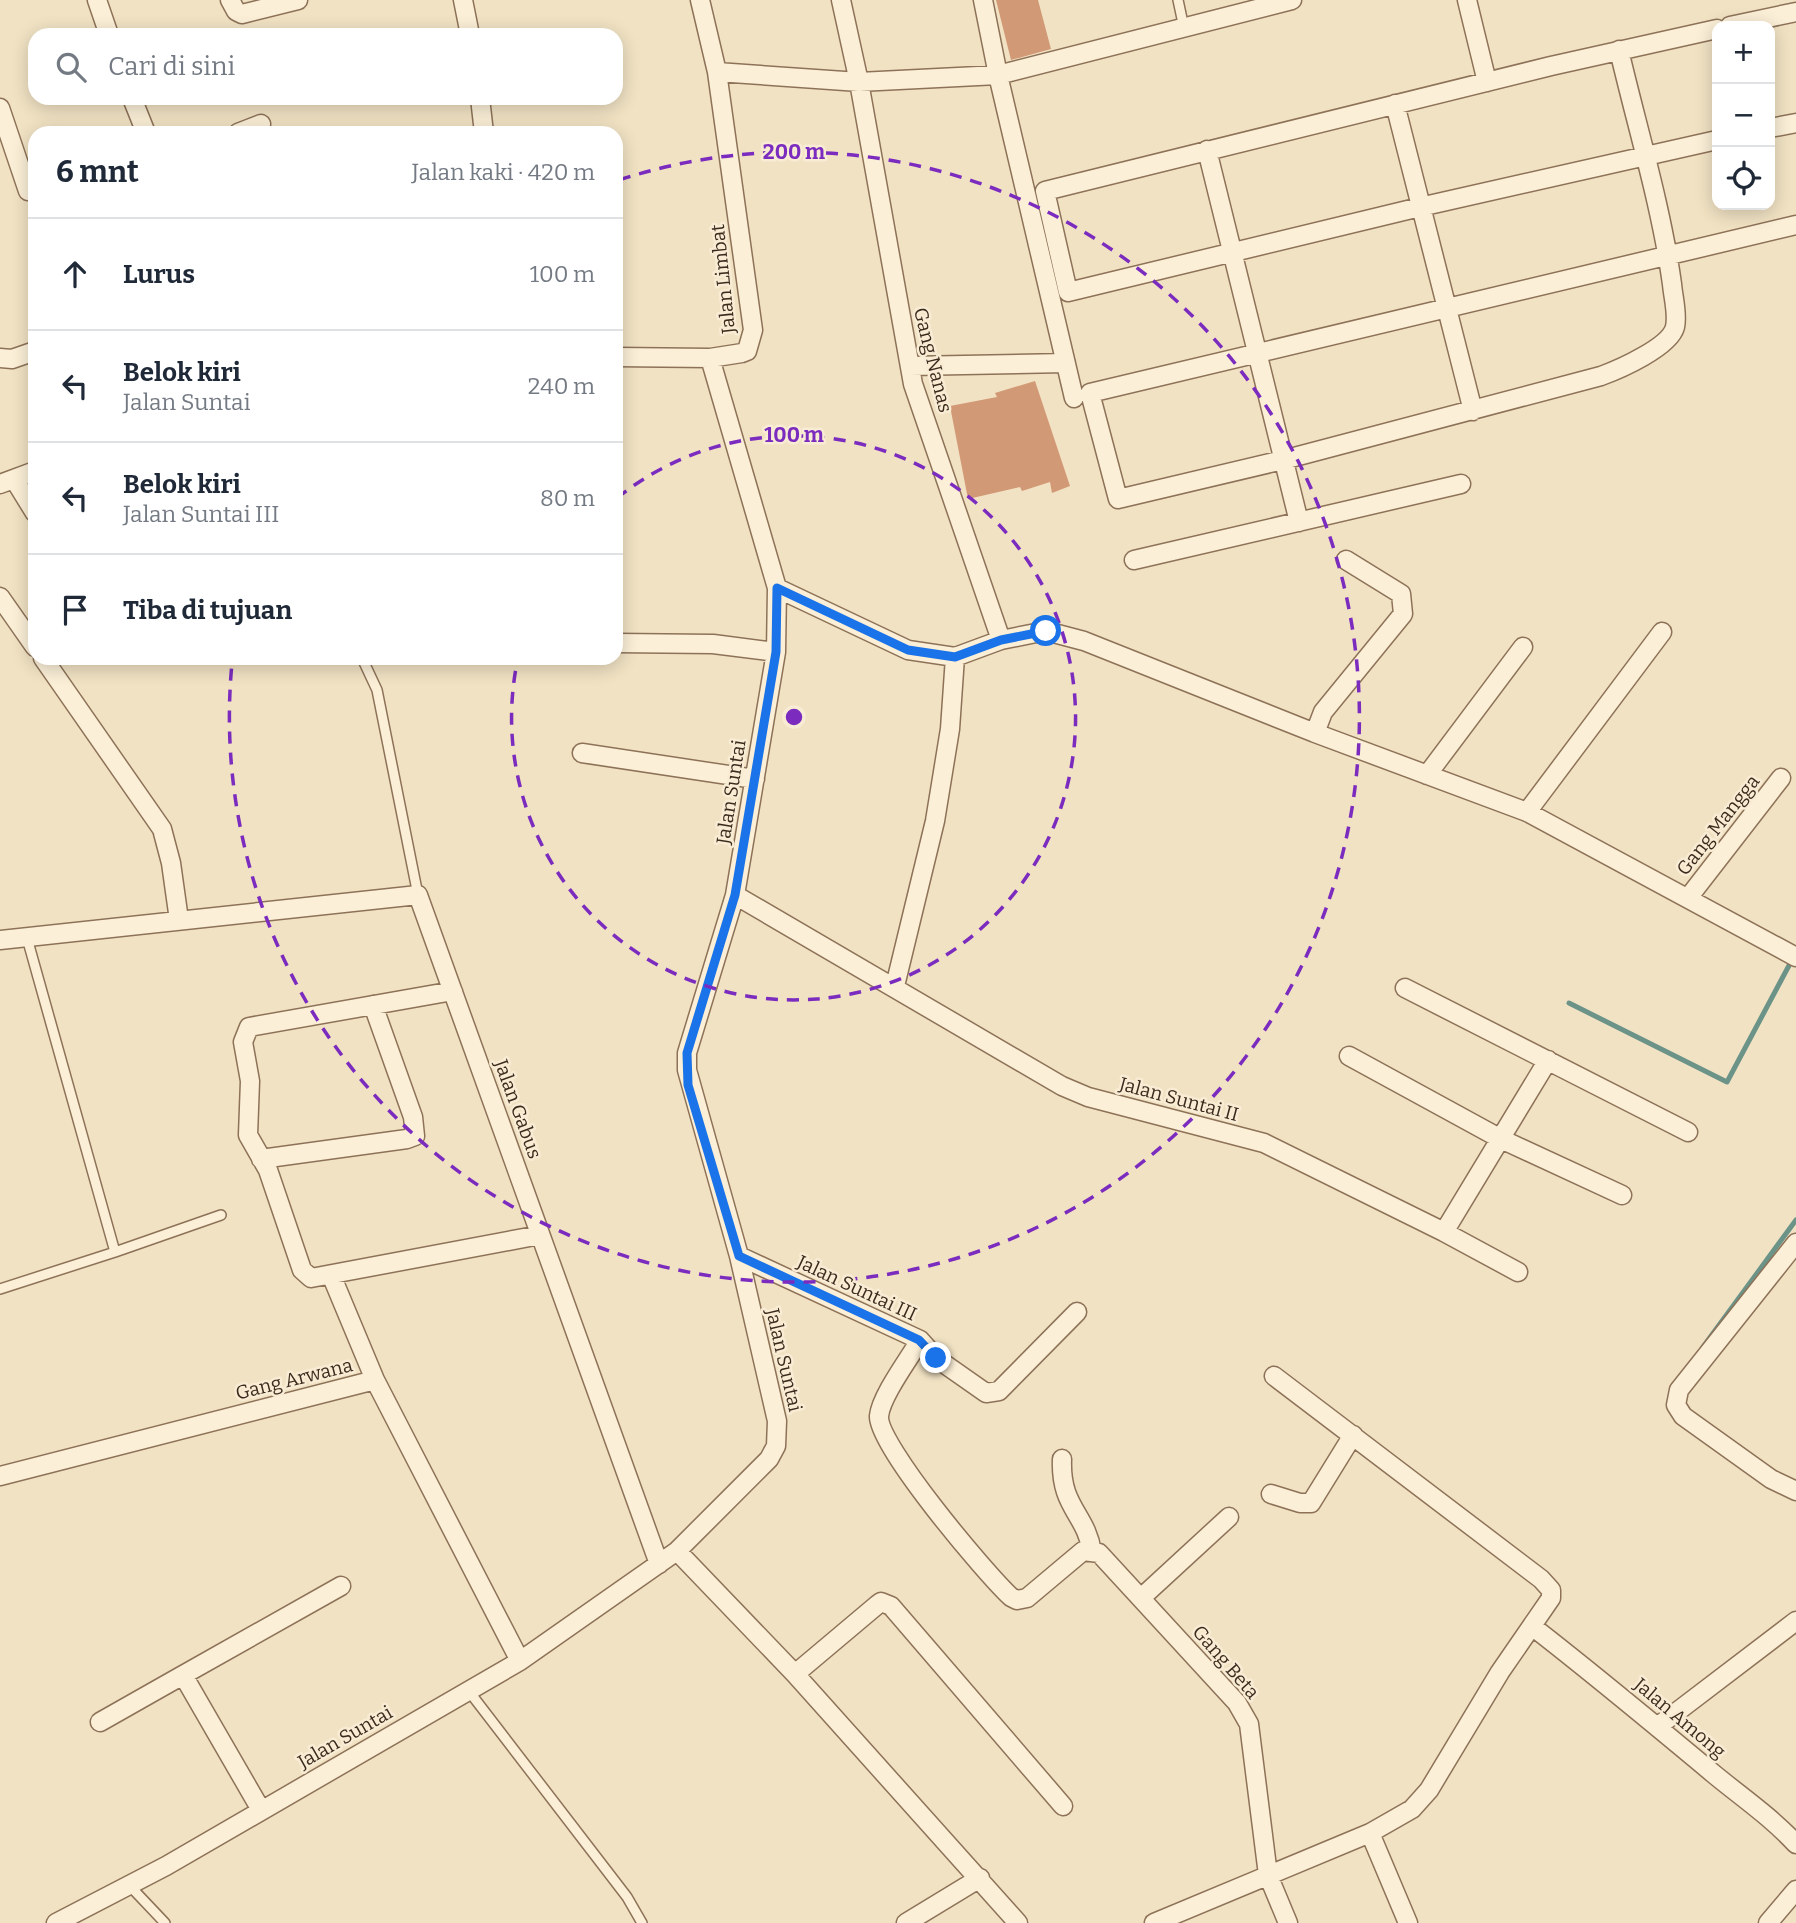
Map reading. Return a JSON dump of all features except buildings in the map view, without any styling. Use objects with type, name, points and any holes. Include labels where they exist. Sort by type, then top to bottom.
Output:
[{"type":"street","points":[[97,0],[107,28]]},
{"type":"street","points":[[230,0],[236,11],[242,14],[299,0]]},
{"type":"street","points":[[463,0],[469,28]]},
{"type":"street","points":[[700,0],[717,72],[859,82],[998,75],[1292,0]]},
{"type":"street","name":"Gang Nanas","points":[[841,0],[859,82],[910,366],[1001,640]]},
{"type":"street","points":[[983,0],[1074,398]]},
{"type":"street","points":[[1466,0],[1487,82]]},
{"type":"street","points":[[1754,21],[1796,12]]},
{"type":"street","points":[[1712,30],[1395,104],[1045,191],[1068,292],[1420,207],[1712,141]]},
{"type":"street","points":[[1619,50],[1668,257],[1675,326],[1670,336],[1622,368],[1601,376],[1283,460],[1118,499],[1090,393],[1446,310],[1668,257],[1796,225]]},
{"type":"street","name":"Jalan Limbat","points":[[623,357],[710,358],[747,351],[753,330],[717,72]]},
{"type":"street","points":[[1395,104],[1473,411]]},
{"type":"street","points":[[135,105],[143,126]]},
{"type":"street","points":[[481,105],[483,126]]},
{"type":"street","points":[[0,108],[28,191]]},
{"type":"street","points":[[1775,127],[1796,122]]},
{"type":"street","points":[[256,126],[261,124]]},
{"type":"street","points":[[1207,150],[1299,522]]},
{"type":"street","points":[[0,358],[12,359],[28,353]]},
{"type":"street","name":"Jalan Suntai","points":[[56,1923],[129,1885],[520,1661],[677,1551],[769,1459],[776,1446],[777,1421],[739,1256],[687,1070],[687,1053],[735,895],[776,652],[777,588],[710,358]]},
{"type":"street","points":[[910,366],[1066,363]]},
{"type":"street","points":[[28,474],[7,482],[28,505]]},
{"type":"street","points":[[1134,560],[1461,484]]},
{"type":"street","points":[[1315,733],[1324,712],[1403,614],[1401,594],[1346,560]]},
{"type":"street","points":[[777,588],[908,650],[955,657],[1001,640],[1046,631],[1064,634],[1315,733],[1527,812],[1796,957]]},
{"type":"street","points":[[0,597],[28,637]]},
{"type":"street","points":[[1527,812],[1662,632]]},
{"type":"street","points":[[623,643],[713,644],[776,652]]},
{"type":"street","points":[[1427,775],[1523,647]]},
{"type":"street","points":[[895,986],[935,821],[950,729],[955,657]]},
{"type":"street","points":[[48,665],[162,829],[171,863],[178,920]]},
{"type":"street","points":[[582,753],[755,779]]},
{"type":"street","name":"Gang Mangga","points":[[1688,898],[1782,778]]},
{"type":"street","points":[[0,940],[418,895]]},
{"type":"street","name":"Jalan Gabus","points":[[418,895],[659,1564]]},
{"type":"street","name":"Jalan Suntai II","points":[[735,895],[895,986],[1062,1086],[1088,1097],[1264,1143],[1444,1232],[1518,1272]]},
{"type":"street","points":[[1405,988],[1688,1132]]},
{"type":"street","points":[[453,991],[249,1027],[243,1042],[250,1081],[247,1122],[253,1148],[268,1170],[302,1270],[311,1278],[332,1277],[541,1235]]},
{"type":"street","points":[[261,1159],[415,1136],[417,1129],[373,1005]]},
{"type":"street","points":[[1349,1056],[1501,1139],[1622,1195]]},
{"type":"street","points":[[1444,1232],[1548,1060]]},
{"type":"street","points":[[1796,1243],[1679,1390],[1676,1405],[1683,1416],[1771,1479],[1796,1491]]},
{"type":"street","name":"Jalan Suntai III","points":[[739,1256],[919,1340],[936,1358],[986,1392],[993,1393],[1036,1356],[1077,1312]]},
{"type":"street","points":[[332,1277],[374,1380]]},
{"type":"street","points":[[919,1340],[881,1406],[879,1421],[886,1439],[927,1498],[1006,1593],[1017,1600],[1027,1598],[1083,1551],[1092,1552],[1089,1537],[1062,1487],[1062,1459]]},
{"type":"street","points":[[1158,1922],[1370,1833],[1412,1809],[1429,1790],[1500,1672],[1551,1598],[1551,1590],[1541,1578],[1275,1376]]},
{"type":"street","name":"Gang Arwana","points":[[0,1476],[374,1380],[520,1661]]},
{"type":"street","points":[[1271,1494],[1300,1503],[1311,1503],[1353,1435]]},
{"type":"street","points":[[1141,1598],[1229,1517]]},
{"type":"street","points":[[677,1551],[795,1674],[1018,1923]]},
{"type":"street","name":"Gang Beta","points":[[1092,1552],[1099,1553],[1245,1714],[1268,1875],[1288,1923]]},
{"type":"street","points":[[100,1722],[341,1587]]},
{"type":"street","points":[[795,1674],[881,1602],[891,1606],[1063,1806]]},
{"type":"street","points":[[1657,1727],[1796,1621]]},
{"type":"street","name":"Jalan Among","points":[[1533,1627],[1718,1777],[1752,1801],[1796,1844]]},
{"type":"street","points":[[183,1675],[261,1810]]},
{"type":"street","points":[[1370,1833],[1408,1923]]},
{"type":"street","points":[[906,1923],[980,1878]]},
{"type":"street","points":[[1768,1923],[1796,1890]]},
{"type":"lane","points":[[1178,0],[1184,28]]},
{"type":"lane","points":[[365,665],[377,690],[418,895]]},
{"type":"lane","points":[[27,937],[114,1252]]},
{"type":"lane","points":[[0,1289],[221,1215]]},
{"type":"lane","points":[[468,1690],[627,1897],[642,1923]]},
{"type":"lane","points":[[129,1885],[165,1923]]},
{"type":"waterway","points":[[1569,1003],[1727,1082],[1793,958]]},
{"type":"waterway","points":[[1703,1347],[1796,1220]]},
{"type":"route","points":[[936,1358],[919,1340],[739,1256],[688,1085],[687,1053],[735,895],[776,652],[777,588],[908,650],[955,657],[1001,640],[1046,631]]}]
